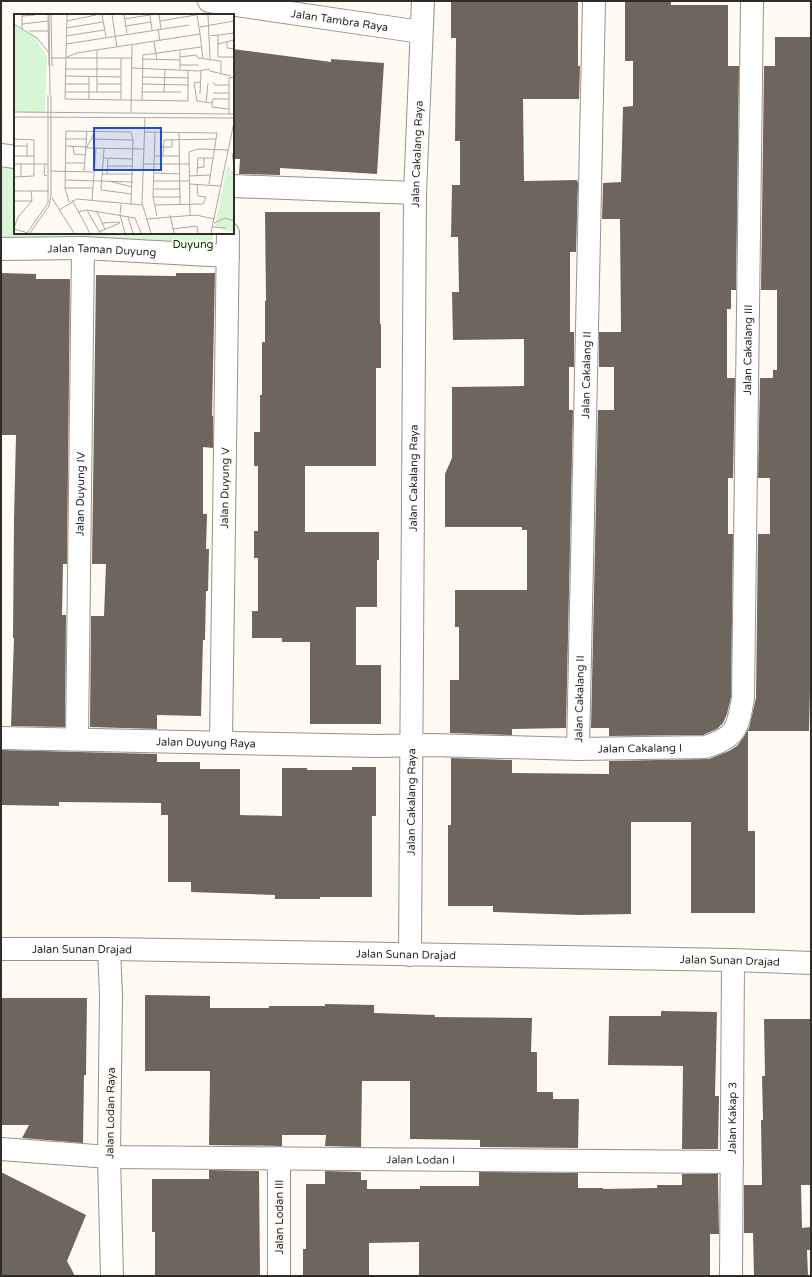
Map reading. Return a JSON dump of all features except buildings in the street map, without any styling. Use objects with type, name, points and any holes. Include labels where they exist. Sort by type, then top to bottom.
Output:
[{"type":"street","name":"Jalan Tambra Raya","points":[[209,1],[422,32]]},
{"type":"street","name":"Jalan Cakalang Raya","points":[[410,955],[415,193],[423,1]]},
{"type":"street","name":"Jalan Cakalang II","points":[[578,749],[594,1]]},
{"type":"street","name":"Jalan Cakalang III","points":[[743,698],[751,1]]},
{"type":"street","points":[[1,155],[14,157]]},
{"type":"street","points":[[234,186],[415,193]]},
{"type":"street","name":"Jalan Duyung V","points":[[221,742],[228,234]]},
{"type":"street","name":"Jalan Taman Duyung","points":[[1,249],[83,248],[228,256]]},
{"type":"street","name":"Jalan Duyung IV","points":[[77,739],[83,248]]},
{"type":"street","name":"Jalan Cakalang I","points":[[411,746],[432,745],[578,749],[705,747],[718,743],[731,735],[739,722],[743,698]]},
{"type":"street","name":"Jalan Duyung Raya","points":[[1,738],[411,746]]},
{"type":"street","name":"Jalan Sunan Drajad","points":[[1,950],[109,950],[734,960],[811,963]]},
{"type":"street","name":"Jalan Lodan Raya","points":[[109,950],[111,995],[109,1157],[112,1276]]},
{"type":"street","name":"Jalan Kakap 3","points":[[731,1276],[734,960]]},
{"type":"street","name":"Jalan Lodan I","points":[[1,1149],[109,1157],[732,1162]]},
{"type":"street","name":"Jalan Lodan III","points":[[279,1158],[279,1276]]},
{"type":"green space","name":"Duyung","points":[[1,166],[14,168],[14,234],[213,234],[213,257],[1,249]]}]
